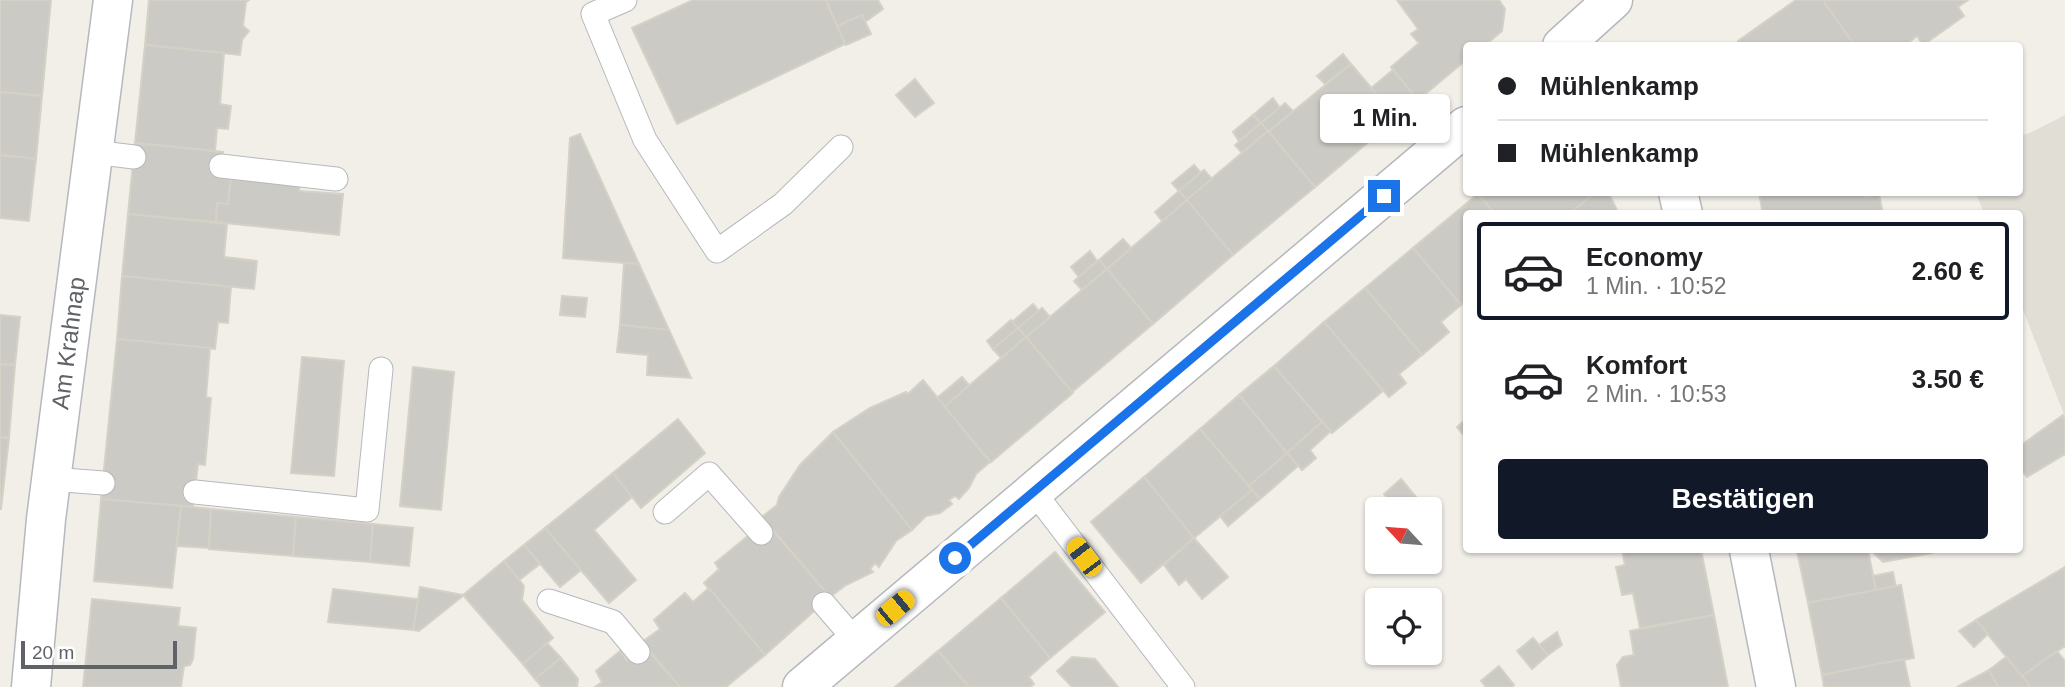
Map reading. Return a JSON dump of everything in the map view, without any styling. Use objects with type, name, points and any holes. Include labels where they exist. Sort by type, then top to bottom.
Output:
[{"type":"street","name":"Am Krahnap","points":[[31,687],[51,479],[113,0]]},
{"type":"street","points":[[1576,30],[1613,0]]},
{"type":"street","points":[[802,687],[1463,129]]},
{"type":"street","points":[[1750,553],[1776,687]]},
{"type":"lane","points":[[625,0],[593,14],[645,140],[717,251],[783,204],[841,147]]},
{"type":"lane","points":[[93,152],[134,157]]},
{"type":"lane","points":[[221,166],[336,179]]},
{"type":"lane","points":[[195,492],[367,510],[381,369]]},
{"type":"lane","points":[[665,512],[709,474],[761,533]]},
{"type":"lane","points":[[51,479],[103,483]]},
{"type":"lane","points":[[1034,492],[1184,687]]},
{"type":"lane","points":[[549,601],[613,622],[638,652]]},
{"type":"lane","points":[[824,604],[856,641]]},
{"type":"shaded area","points":[[2065,115],[2065,417],[2023,310],[2023,210],[1983,210],[1977,196],[2023,196],[2023,135]]},
{"type":"building","points":[[0,0],[51,0],[42,96],[0,92]]},
{"type":"building","points":[[149,0],[249,0],[246,2],[243,26],[249,31],[242,40],[240,55],[145,45]]},
{"type":"building","points":[[693,0],[826,0],[845,44],[677,124],[632,28]]},
{"type":"building","points":[[826,0],[878,0],[883,9],[865,22],[862,15],[837,26]]},
{"type":"building","points":[[1397,0],[1499,0],[1505,9],[1502,31],[1489,42],[1463,42],[1463,62],[1418,100],[1391,67],[1419,43],[1411,34],[1418,29]]},
{"type":"building","points":[[1796,0],[1823,0],[1852,42],[1738,42]]},
{"type":"building","points":[[1823,0],[1968,0],[1958,7],[1964,16],[1927,42],[1921,42],[1917,36],[1909,42],[1852,42]]},
{"type":"building","points":[[862,15],[871,34],[846,45],[837,26]]},
{"type":"building","points":[[145,45],[224,53],[220,104],[231,106],[228,129],[217,128],[215,151],[135,143]]},
{"type":"building","points":[[1343,54],[1351,64],[1325,84],[1317,76]]},
{"type":"building","points":[[1351,64],[1397,118],[1315,187],[1268,132]]},
{"type":"building","points":[[1393,70],[1418,100],[1397,118],[1371,88]]},
{"type":"building","points":[[915,79],[934,103],[915,117],[896,95]]},
{"type":"building","points":[[0,92],[42,96],[36,159],[0,155]]},
{"type":"building","points":[[1273,98],[1280,108],[1261,123],[1253,115]]},
{"type":"building","points":[[1285,103],[1293,111],[1268,132],[1261,123]]},
{"type":"building","points":[[1253,115],[1261,123],[1239,141],[1233,132]]},
{"type":"building","points":[[1261,123],[1268,131],[1242,153],[1235,145]]},
{"type":"building","points":[[1268,131],[1315,187],[1233,255],[1186,200]]},
{"type":"building","points":[[580,134],[639,264],[563,258],[570,138]]},
{"type":"building","points":[[135,143],[223,152],[220,178],[231,179],[228,204],[217,203],[216,222],[128,214]]},
{"type":"building","points":[[0,155],[36,159],[29,221],[0,218]]},
{"type":"building","points":[[1194,165],[1201,173],[1179,191],[1172,183]]},
{"type":"building","points":[[1204,170],[1212,179],[1186,200],[1179,191]]},
{"type":"building","points":[[231,179],[300,185],[299,191],[343,194],[339,235],[216,222],[217,203],[228,204]]},
{"type":"building","points":[[1179,191],[1187,200],[1163,222],[1155,212]]},
{"type":"building","points":[[1476,196],[1480,196],[1492,210],[1463,210],[1461,305],[1413,248]]},
{"type":"building","points":[[1480,196],[1591,196],[1574,210],[1492,210]]},
{"type":"building","points":[[1591,196],[1610,196],[1617,210],[1574,210]]},
{"type":"building","points":[[1760,196],[1879,196],[1882,210],[1762,210]]},
{"type":"building","points":[[1187,200],[1233,255],[1153,324],[1107,269]]},
{"type":"building","points":[[128,214],[227,224],[224,257],[257,261],[254,289],[122,276]]},
{"type":"building","points":[[1123,239],[1131,248],[1107,269],[1099,260]]},
{"type":"building","points":[[1413,248],[1461,305],[1441,322],[1449,332],[1422,355],[1365,288]]},
{"type":"building","points":[[1090,251],[1097,261],[1079,277],[1071,267]]},
{"type":"building","points":[[1099,260],[1107,269],[1082,290],[1074,281]]},
{"type":"building","points":[[624,263],[639,264],[669,330],[620,325]]},
{"type":"building","points":[[1107,269],[1153,324],[1072,392],[1026,337]]},
{"type":"building","points":[[122,276],[231,287],[228,323],[218,322],[215,349],[117,339]]},
{"type":"building","points":[[1365,288],[1422,355],[1399,374],[1406,383],[1389,397],[1324,322]]},
{"type":"building","points":[[562,296],[587,298],[585,317],[560,315]]},
{"type":"building","points":[[1033,304],[1039,311],[1018,328],[1012,322]]},
{"type":"building","points":[[1042,308],[1050,317],[1026,337],[1018,328]]},
{"type":"building","points":[[0,315],[20,317],[15,365],[0,364]]},
{"type":"building","points":[[1011,320],[1018,328],[993,349],[987,341]]},
{"type":"building","points":[[1324,322],[1383,391],[1332,433],[1274,366]]},
{"type":"building","points":[[620,325],[669,330],[691,378],[647,375],[648,355],[617,352]]},
{"type":"building","points":[[1018,328],[1026,337],[1001,358],[993,349]]},
{"type":"building","points":[[1026,337],[1073,393],[991,462],[944,407]]},
{"type":"building","points":[[117,339],[210,348],[206,397],[211,398],[205,465],[198,464],[193,507],[101,499]]},
{"type":"building","points":[[302,357],[344,361],[334,476],[291,473]]},
{"type":"building","points":[[0,364],[15,365],[9,438],[0,437]]},
{"type":"building","points":[[1274,366],[1322,422],[1287,453],[1239,395]]},
{"type":"building","points":[[413,367],[454,372],[441,510],[400,506]]},
{"type":"building","points":[[962,377],[969,385],[944,407],[937,398]]},
{"type":"building","points":[[923,380],[990,462],[976,474],[959,499],[955,496],[949,500],[952,504],[940,513],[926,516],[912,530],[833,432],[870,408],[906,392],[908,394]]},
{"type":"building","points":[[1239,395],[1287,453],[1249,486],[1200,429]]},
{"type":"building","points":[[2063,415],[2065,454],[2027,477],[2023,472],[2023,444]]},
{"type":"building","points":[[678,419],[705,453],[641,508],[613,473]]},
{"type":"building","points":[[1322,422],[1331,431],[1310,450],[1316,458],[1302,470],[1287,453]]},
{"type":"building","points":[[1463,422],[1463,434],[1457,427]]},
{"type":"building","points":[[1200,429],[1252,490],[1194,538],[1144,477]]},
{"type":"building","points":[[833,432],[912,530],[896,541],[879,567],[875,563],[870,569],[873,572],[846,585],[830,597],[762,517],[777,505],[779,497],[800,465]]},
{"type":"building","points":[[0,437],[9,438],[1,509],[0,509]]},
{"type":"building","points":[[1287,453],[1298,466],[1260,499],[1249,486]]},
{"type":"building","points":[[613,473],[632,497],[594,530],[636,580],[609,603],[545,528]]},
{"type":"building","points":[[1144,477],[1194,538],[1141,583],[1091,522]]},
{"type":"building","points":[[1401,479],[1416,497],[1387,497],[1384,494]]},
{"type":"building","points":[[1252,490],[1260,499],[1228,526],[1220,516]]},
{"type":"building","points":[[101,499],[181,506],[172,588],[94,581]]},
{"type":"building","points":[[181,506],[211,509],[209,548],[177,546]]},
{"type":"building","points":[[211,509],[296,517],[293,556],[209,549]]},
{"type":"building","points":[[296,517],[373,524],[370,562],[293,556]]},
{"type":"building","points":[[373,524],[413,528],[409,566],[370,562]]},
{"type":"building","points":[[769,526],[830,597],[765,655],[704,583],[719,569],[715,563],[749,535]]},
{"type":"building","points":[[545,528],[581,570],[560,587],[524,545]]},
{"type":"building","points":[[1194,538],[1228,577],[1202,599],[1186,579],[1179,585],[1164,565]]},
{"type":"building","points":[[524,545],[540,564],[519,580],[504,561]]},
{"type":"building","points":[[1055,552],[1105,612],[1050,658],[1001,598]]},
{"type":"building","points":[[1623,553],[1702,553],[1714,615],[1640,628],[1633,593],[1622,595],[1616,567],[1625,565]]},
{"type":"building","points":[[1797,553],[1869,553],[1876,591],[1808,603]]},
{"type":"building","points":[[1874,553],[1932,553],[1883,562]]},
{"type":"building","points":[[504,561],[524,586],[522,600],[553,638],[523,664],[463,595]]},
{"type":"building","points":[[2065,567],[2065,646],[2022,676],[1976,620]]},
{"type":"building","points":[[1893,572],[1896,587],[1876,591],[1873,576]]},
{"type":"building","points":[[1901,585],[1914,658],[1822,675],[1808,603]]},
{"type":"building","points":[[420,587],[464,595],[419,631],[413,630]]},
{"type":"building","points":[[709,588],[765,655],[726,687],[680,687],[642,642],[660,629],[654,620],[685,593],[693,602]]},
{"type":"building","points":[[333,589],[418,599],[413,630],[328,622]]},
{"type":"building","points":[[1001,598],[1050,658],[1029,677],[1034,684],[1030,687],[969,687],[938,651]]},
{"type":"building","points":[[92,599],[180,608],[178,626],[196,628],[193,659],[190,665],[184,666],[181,687],[83,687]]},
{"type":"building","points":[[1714,615],[1728,687],[1621,687],[1617,665],[1623,657],[1634,655],[1630,631]]},
{"type":"building","points":[[1976,620],[1988,634],[1974,647],[1959,631]]},
{"type":"building","points":[[1557,632],[1562,645],[1548,655],[1539,645]]},
{"type":"building","points":[[1533,638],[1548,655],[1532,669],[1517,651]]},
{"type":"building","points":[[547,643],[561,658],[535,679],[523,664]]},
{"type":"building","points":[[644,646],[680,687],[595,687],[602,682],[596,671],[620,651],[627,661]]},
{"type":"building","points":[[938,651],[969,687],[895,687]]},
{"type":"building","points":[[2057,651],[2065,661],[2065,687],[2031,687],[2022,676]]},
{"type":"building","points":[[1072,657],[1095,659],[1118,687],[1072,687],[1057,671]]},
{"type":"building","points":[[2006,657],[2031,687],[1998,687],[1989,670]]},
{"type":"building","points":[[561,658],[578,679],[577,687],[542,687],[535,679]]},
{"type":"building","points":[[1904,659],[1910,687],[1824,687],[1822,675]]},
{"type":"building","points":[[1499,666],[1514,685],[1486,687],[1481,681]]},
{"type":"building","points":[[1989,670],[1998,687],[1957,687]]},
{"type":"route","points":[[955,558],[1384,196]]}]
